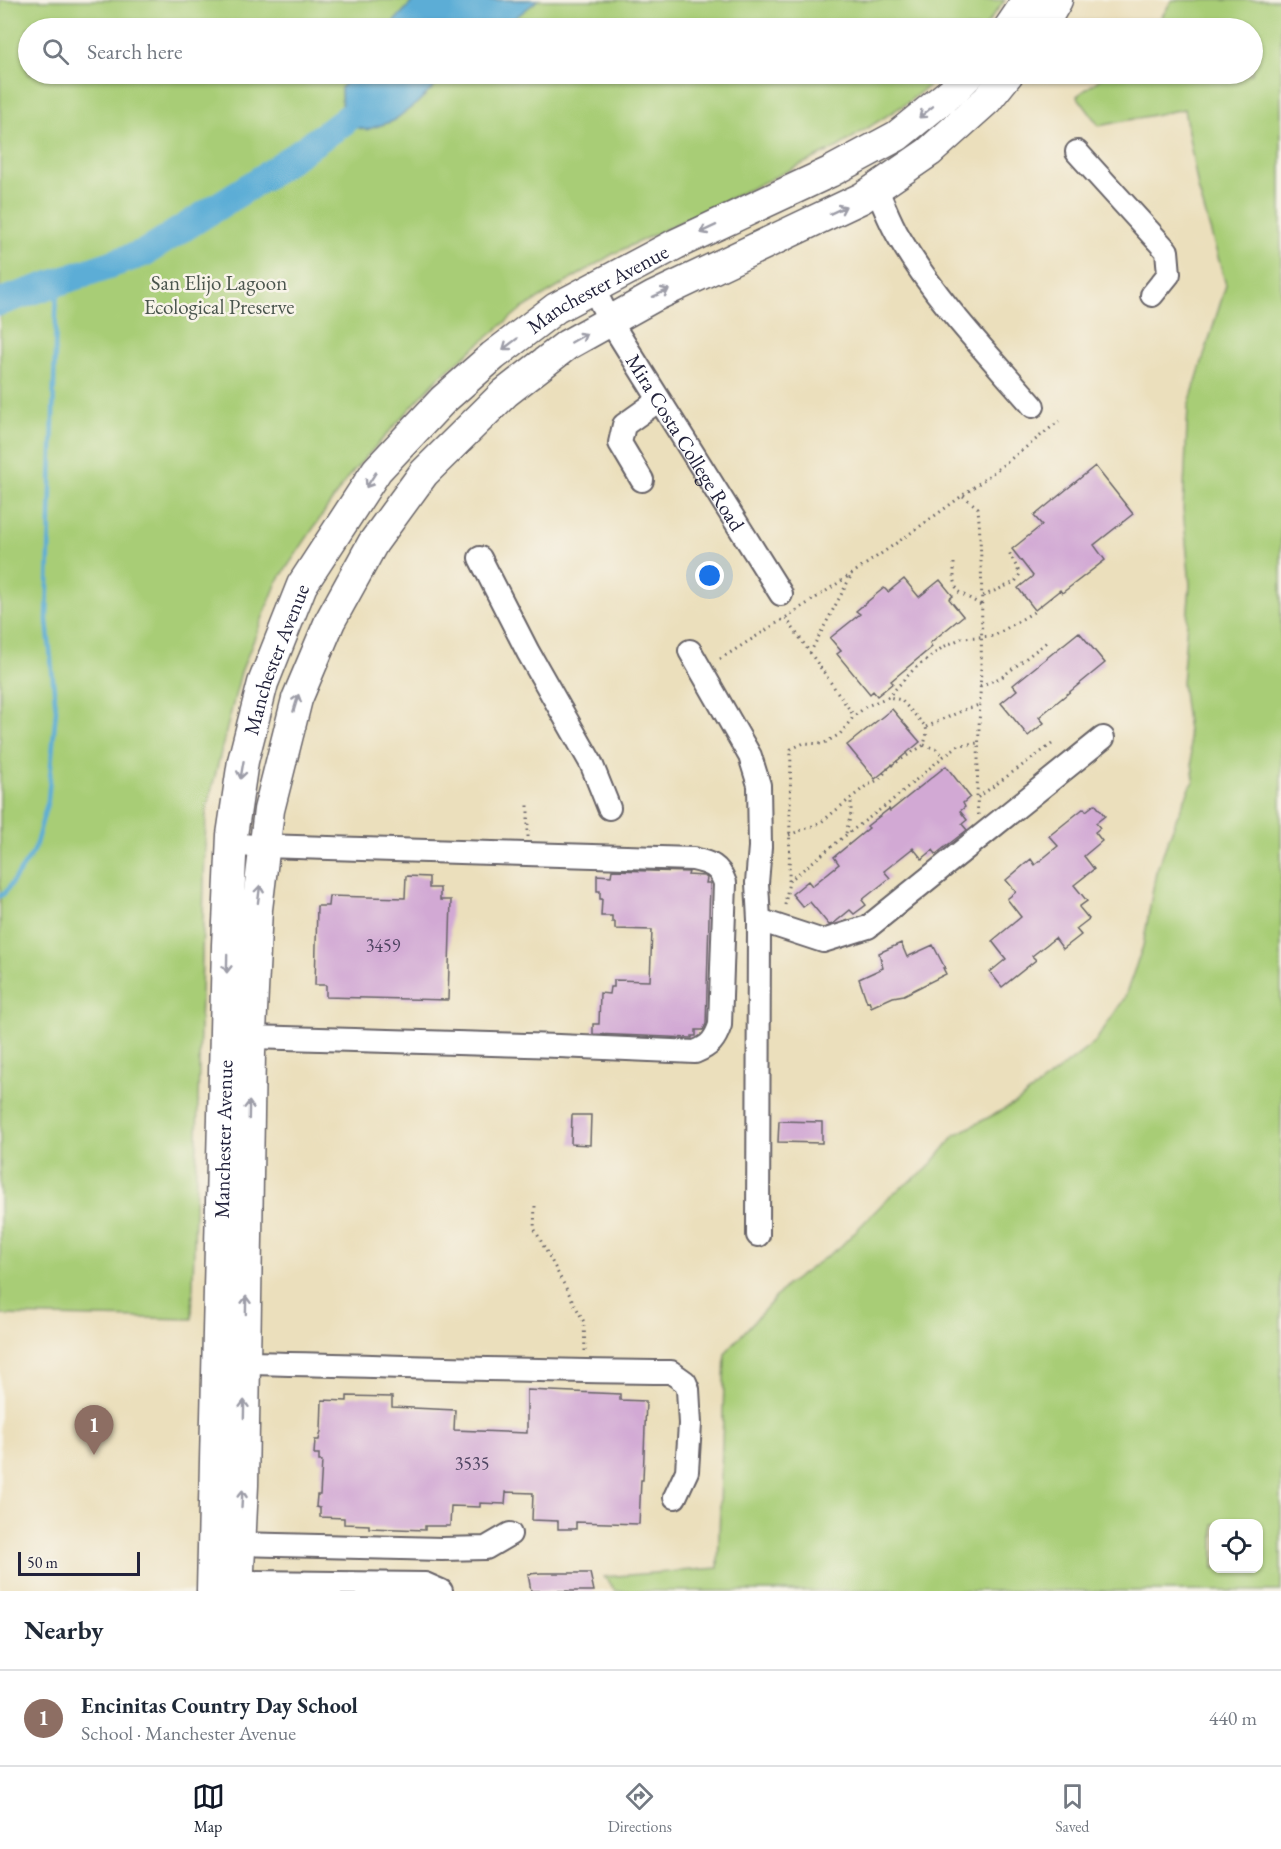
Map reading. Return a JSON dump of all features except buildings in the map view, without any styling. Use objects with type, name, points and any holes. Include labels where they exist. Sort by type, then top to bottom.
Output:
[{"type":"main road","points":[[1016,18],[1028,0]]},
{"type":"main road","points":[[1047,18],[1057,0]]},
{"type":"main road","name":"Manchester Avenue","points":[[230,1588],[227,957],[231,845],[243,761],[262,682],[302,585],[377,470],[443,400],[493,356],[556,308],[676,244],[830,172],[897,136],[960,84]]},
{"type":"main road","name":"Manchester Avenue","points":[[230,1588],[240,1544],[251,1037],[258,909],[269,810],[297,699],[330,621],[373,543],[424,472],[505,393],[567,345],[653,297],[851,204],[929,152],[987,100],[1000,84]]},
{"type":"street","points":[[1077,152],[1167,251],[1169,274],[1152,295]]},
{"type":"street","points":[[876,188],[899,238],[924,274],[1033,406]]},
{"type":"street","name":"Mira Costa College Road","points":[[593,288],[610,321],[782,594]]},
{"type":"street","points":[[642,480],[620,443],[624,425],[659,400]]},
{"type":"street","points":[[480,558],[528,652],[591,763],[609,808]]},
{"type":"street","points":[[690,651],[750,756],[759,785],[758,1235]]},
{"type":"street","points":[[759,920],[824,941],[868,927],[1103,738]]},
{"type":"street","points":[[231,845],[693,859],[711,863],[721,871],[725,883],[720,1025],[715,1039],[708,1047],[695,1052],[251,1037]]},
{"type":"street","points":[[245,1363],[671,1372],[685,1382],[688,1389],[690,1424],[687,1471],[675,1497]]},
{"type":"street","points":[[240,1544],[442,1550],[486,1548],[510,1534]]},
{"type":"street","points":[[230,1588],[425,1584],[441,1591]]},
{"type":"path","points":[[720,658],[852,574],[963,496],[1059,421]]},
{"type":"path","points":[[963,496],[978,508],[983,596],[977,798]]},
{"type":"path","points":[[983,596],[1015,582],[1020,574],[1009,552]]},
{"type":"path","points":[[954,562],[957,591],[983,606]]},
{"type":"path","points":[[810,653],[852,574]]},
{"type":"path","points":[[785,905],[789,881],[791,749],[804,743],[823,744],[840,734],[854,716],[867,706],[888,697],[914,669],[943,647],[962,638],[994,636],[1037,610]]},
{"type":"path","points":[[786,618],[854,716]]},
{"type":"path","points":[[980,687],[1002,677],[1048,641]]},
{"type":"path","points":[[789,836],[820,823],[866,786],[880,779],[889,767],[924,745],[926,727],[901,700],[888,697]]},
{"type":"path","points":[[926,727],[979,705]]},
{"type":"path","points":[[789,881],[959,745],[978,743]]},
{"type":"path","points":[[924,745],[936,749],[944,756]]},
{"type":"path","points":[[846,835],[851,814],[851,798]]},
{"type":"path","points":[[527,854],[528,805]]},
{"type":"path","points":[[535,1206],[534,1228],[584,1322],[586,1372]]},
{"type":"green space","name":"San Elijo Lagoon Ecological Preserve","points":[[0,0],[1005,0],[992,18],[18,18],[18,84],[931,84],[907,103],[838,147],[613,254],[520,310],[437,379],[348,477],[277,582],[241,672],[206,812],[192,1319],[0,1315]]},
{"type":"green space","points":[[1172,0],[1281,0],[1281,1591],[616,1591],[604,1577],[718,1568],[725,1353],[787,1285],[841,1246],[891,1195],[927,1169],[955,1135],[1016,1103],[1095,1042],[1124,999],[1143,946],[1156,872],[1194,779],[1182,683],[1190,585],[1183,509],[1188,407],[1226,285],[1198,188],[1184,109],[1099,126],[1077,96],[1093,84],[1263,84],[1263,18],[1161,18]]},
{"type":"water","points":[[414,0],[538,0],[515,18],[397,18]]},
{"type":"water","points":[[344,84],[437,84],[393,121],[366,130],[342,123],[341,88]]},
{"type":"waterway","points":[[0,302],[144,253],[264,177],[342,123],[387,84]]},
{"type":"waterway","points":[[0,896],[5,893],[34,851],[48,800],[56,710],[47,620],[57,283]]},
{"type":"place","name":"Encinitas Country Day School","points":[[94,1455]]}]
